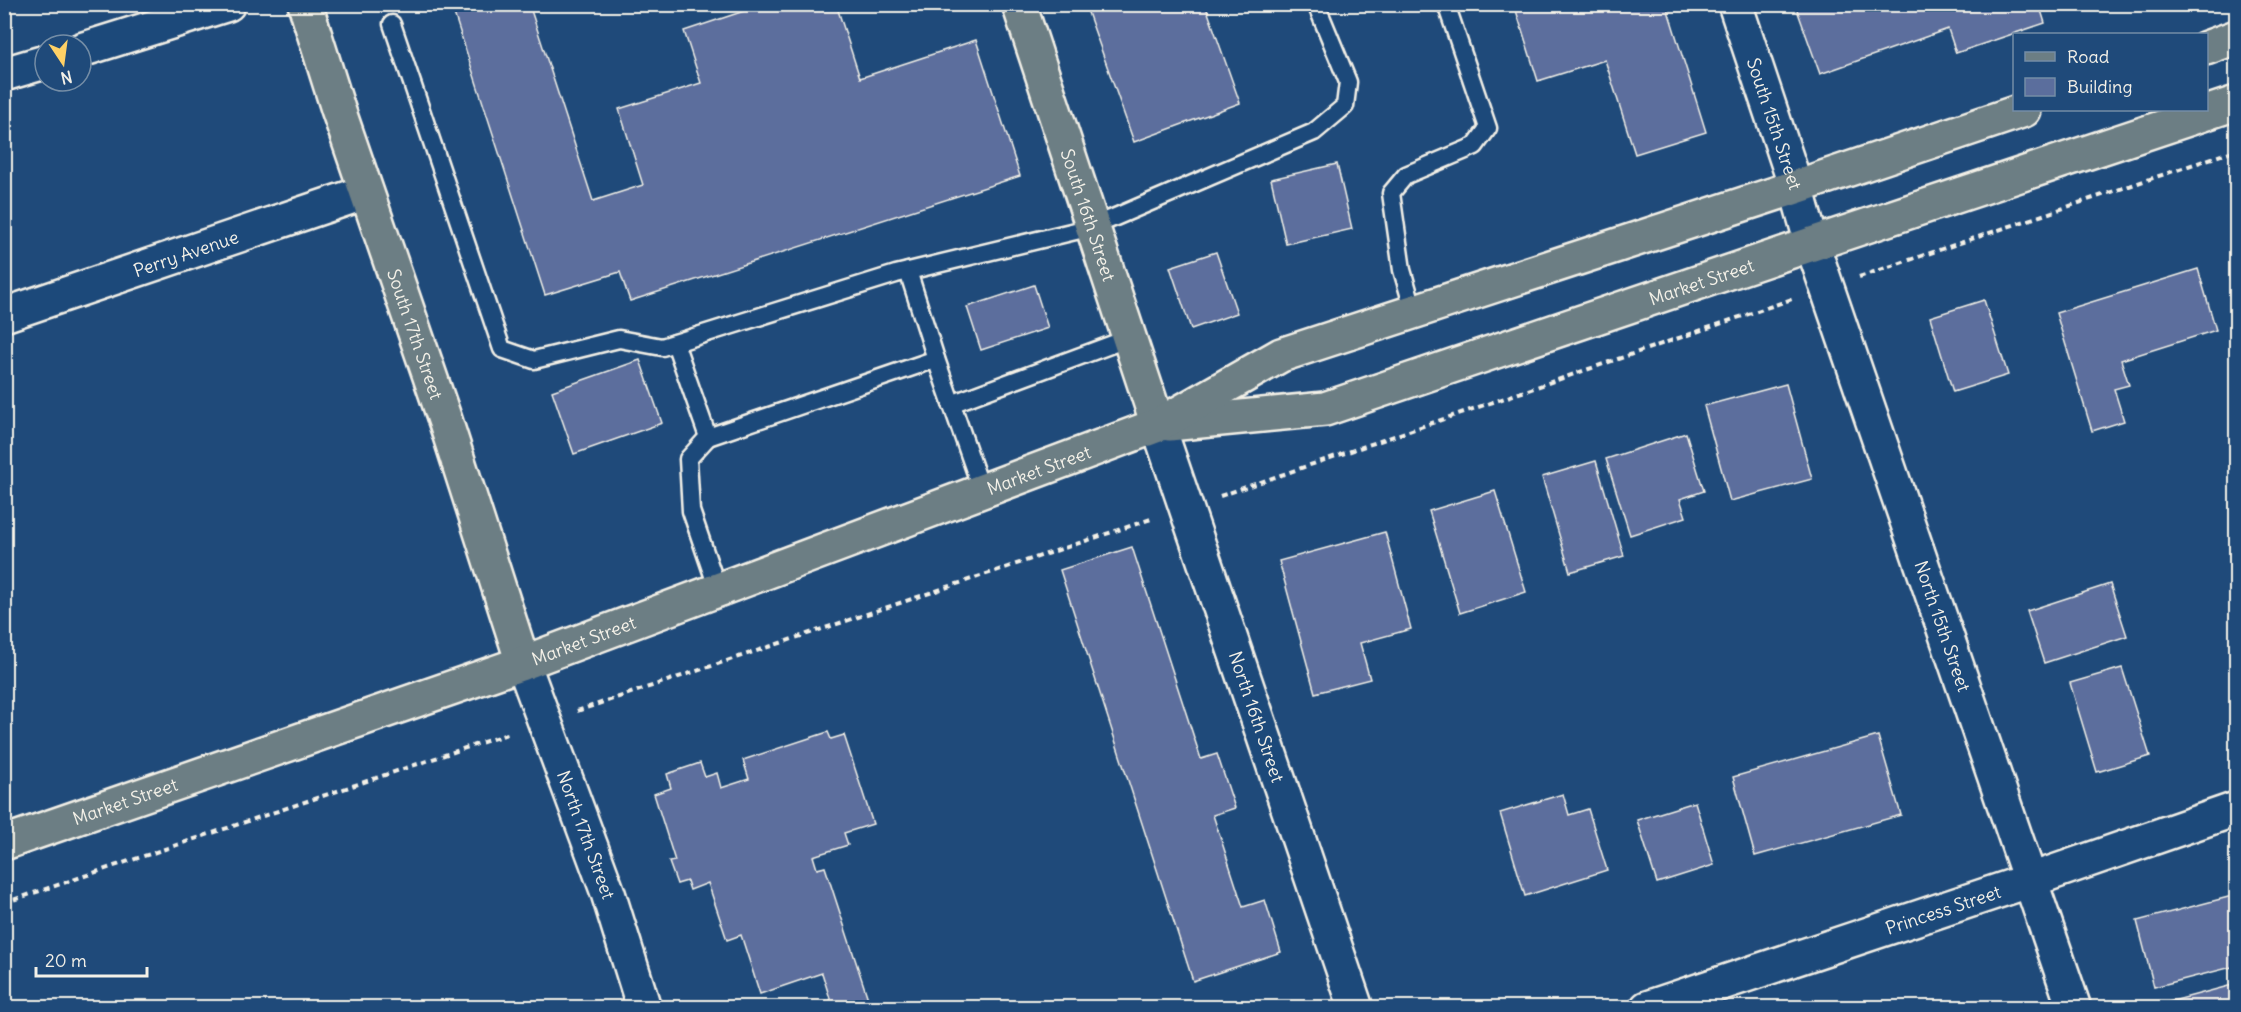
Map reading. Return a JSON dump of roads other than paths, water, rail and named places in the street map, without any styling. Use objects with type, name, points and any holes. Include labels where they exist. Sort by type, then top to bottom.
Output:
[{"type":"main road","name":"South 17th Street","points":[[305,4],[366,192],[445,420],[523,663]]},
{"type":"main road","name":"South 16th Street","points":[[1018,4],[1158,425]]},
{"type":"main road","points":[[2208,47],[2236,38]]},
{"type":"main road","name":"Market Street","points":[[1158,425],[1304,413],[1325,409],[2236,103]]},
{"type":"main road","name":"Market Street","points":[[4,843],[523,663],[1158,425],[1281,355],[2021,111]]},
{"type":"street","points":[[93,46],[228,4]]},
{"type":"street","name":"South 15th Street","points":[[1735,4],[1796,187],[1812,244]]},
{"type":"street","points":[[4,74],[33,66]]},
{"type":"street","name":"Perry Avenue","points":[[4,315],[366,192]]},
{"type":"street","name":"North 15th Street","points":[[1812,244],[1829,287],[2074,1008]]},
{"type":"street","name":"North 16th Street","points":[[1158,425],[1356,1008]]},
{"type":"street","name":"North 17th Street","points":[[523,663],[608,893],[644,1008]]},
{"type":"street","name":"Princess Street","points":[[1647,1008],[2236,809]]},
{"type":"lane","points":[[392,24],[502,349],[534,360],[619,339],[662,347],[909,271],[1092,227],[1314,132],[1345,106],[1348,82],[1316,4]]},
{"type":"lane","points":[[1414,311],[1402,270],[1391,194],[1406,176],[1475,146],[1488,128],[1446,4]]},
{"type":"lane","points":[[909,271],[936,359],[982,491]]},
{"type":"lane","points":[[951,404],[1129,338]]},
{"type":"lane","points":[[675,343],[708,437]]},
{"type":"lane","points":[[718,590],[691,511],[688,459],[708,437],[936,359]]}]
